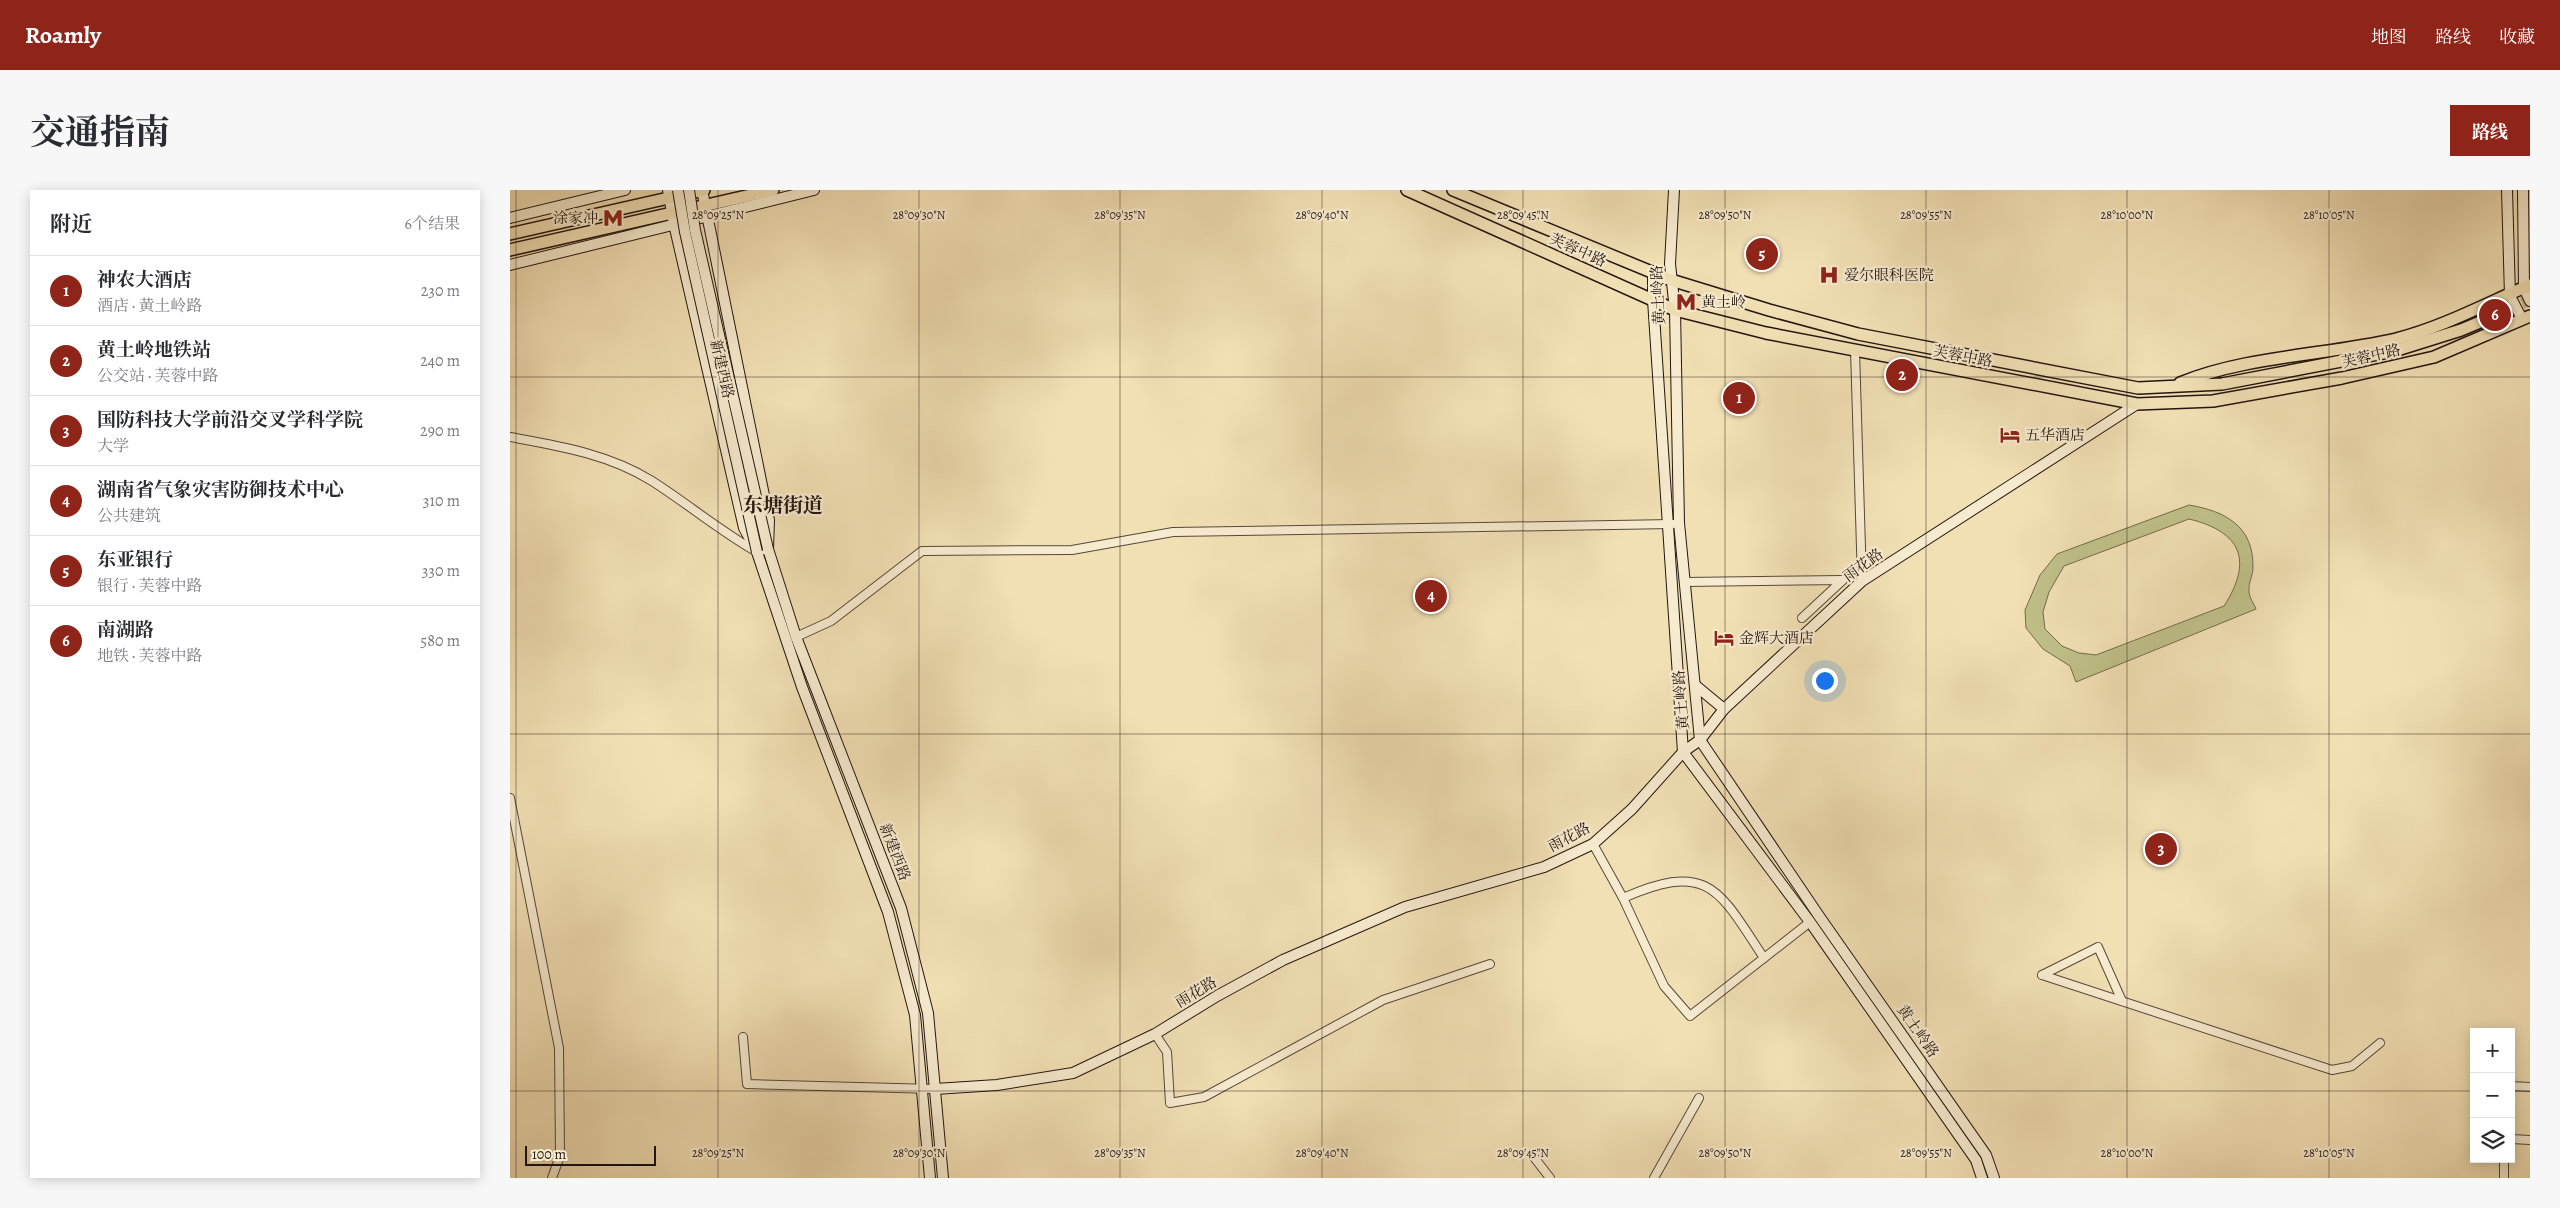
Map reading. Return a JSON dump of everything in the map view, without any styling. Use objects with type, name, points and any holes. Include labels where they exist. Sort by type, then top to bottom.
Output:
[{"type":"main road","points":[[510,234],[668,194],[703,190]]},
{"type":"main road","points":[[510,250],[672,219],[706,211],[773,190]]},
{"type":"main road","name":"芙蓉中路","points":[[1407,190],[1675,310],[1766,333],[2137,404],[2212,401],[2342,378],[2434,357],[2526,318]]},
{"type":"main road","name":"芙蓉中路","points":[[1453,190],[1671,280],[1858,334],[2138,388],[2230,382],[2394,351],[2461,330],[2492,317]]},
{"type":"main road","points":[[2169,387],[2196,376],[2395,339],[2426,330],[2510,296],[2527,286]]},
{"type":"street","points":[[510,218],[625,190]]},
{"type":"street","name":"新建西路","points":[[678,190],[685,232],[757,552],[802,687],[888,912],[915,1015],[930,1178]]},
{"type":"street","name":"新建西路","points":[[690,190],[695,230],[768,549],[796,637],[901,908],[928,1013],[943,1178]]},
{"type":"street","name":"新建西路","points":[[703,190],[769,520],[768,549]]},
{"type":"street","points":[[706,211],[814,190]]},
{"type":"street","name":"黄土岭路","points":[[1674,190],[1671,280],[1675,310],[1674,524],[1683,752],[1810,922],[1976,1160],[1982,1178]]},
{"type":"street","points":[[2507,190],[2510,296],[2526,318]]},
{"type":"street","points":[[2523,190],[2527,286],[2530,301]]},
{"type":"street","name":"新建西路","points":[[668,194],[672,219],[744,528],[757,552]]},
{"type":"street","points":[[510,265],[672,219]]},
{"type":"street","name":"黄土岭路","points":[[1653,271],[1653,300],[1674,524],[1684,582],[1700,740],[1819,916],[1986,1156],[1994,1178]]},
{"type":"street","points":[[1855,350],[1862,581]]},
{"type":"street","name":"雨花路","points":[[935,1089],[996,1084],[1073,1074],[1155,1034],[1217,996],[1300,952],[1405,908],[1544,867],[1593,844],[1632,809],[1683,752],[1700,740],[1724,709],[1862,581],[2137,404]]},
{"type":"street","points":[[510,437],[588,452],[651,480],[726,534],[757,552],[768,549]]},
{"type":"street","points":[[796,637],[831,621],[922,551],[1072,550],[1173,532],[1674,524]]},
{"type":"street","points":[[1684,582],[1843,580],[1802,618]]},
{"type":"street","points":[[1695,685],[1724,709]]},
{"type":"street","points":[[510,798],[559,1048],[560,1156],[552,1178]]},
{"type":"street","points":[[1593,844],[1623,898],[1664,986],[1690,1016],[1810,922]]},
{"type":"street","points":[[1623,898],[1651,885],[1682,880],[1713,888],[1728,902],[1764,958]]},
{"type":"street","points":[[2122,1001],[2098,947],[2042,975],[2332,1070],[2352,1066],[2380,1043]]},
{"type":"street","points":[[1155,1034],[1167,1052],[1170,1103],[1204,1097],[1383,1000],[1490,964]]},
{"type":"street","points":[[743,1037],[747,1084],[935,1089]]},
{"type":"street","points":[[2515,1086],[2530,1087]]},
{"type":"street","points":[[1654,1178],[1699,1098]]},
{"type":"street","points":[[2515,1139],[2530,1140]]},
{"type":"street","points":[[1534,1156],[1550,1178]]},
{"type":"street","points":[[2504,1163],[2504,1178]]},
{"type":"green space","points":[[2189,505],[2214,511],[2235,523],[2243,531],[2248,541],[2252,553],[2253,568],[2249,593],[2256,609],[2076,682],[2070,666],[2043,649],[2026,628],[2025,610],[2040,575],[2057,554]],"holes":[[[2189,519],[2207,525],[2231,540],[2240,562],[2233,590],[2224,606],[2096,655],[2079,653],[2062,646],[2045,629],[2043,612],[2049,592],[2064,566]]]},
{"type":"tunnel","points":[[2492,317],[2530,300]]},
{"type":"place","name":"涂家冲","points":[[613,218]]},
{"type":"place","name":"东亚银行","points":[[1762,254]]},
{"type":"place","name":"爱尔眼科医院","points":[[1829,275]]},
{"type":"place","name":"黄土岭","points":[[1686,302]]},
{"type":"place","name":"南湖路","points":[[2495,315]]},
{"type":"place","name":"黄土岭地铁站","points":[[1902,375]]},
{"type":"place","name":"神农大酒店","points":[[1739,398]]},
{"type":"place","name":"五华酒店","points":[[2010,435]]},
{"type":"place","name":"湖南省气象灾害防御技术中心","points":[[1431,596]]},
{"type":"place","name":"金辉大酒店","points":[[1724,638]]},
{"type":"place","name":"国防科技大学前沿交叉学科学院","points":[[2161,849]]},
{"type":"district","name":"东塘街道","points":[[783,505]]}]
